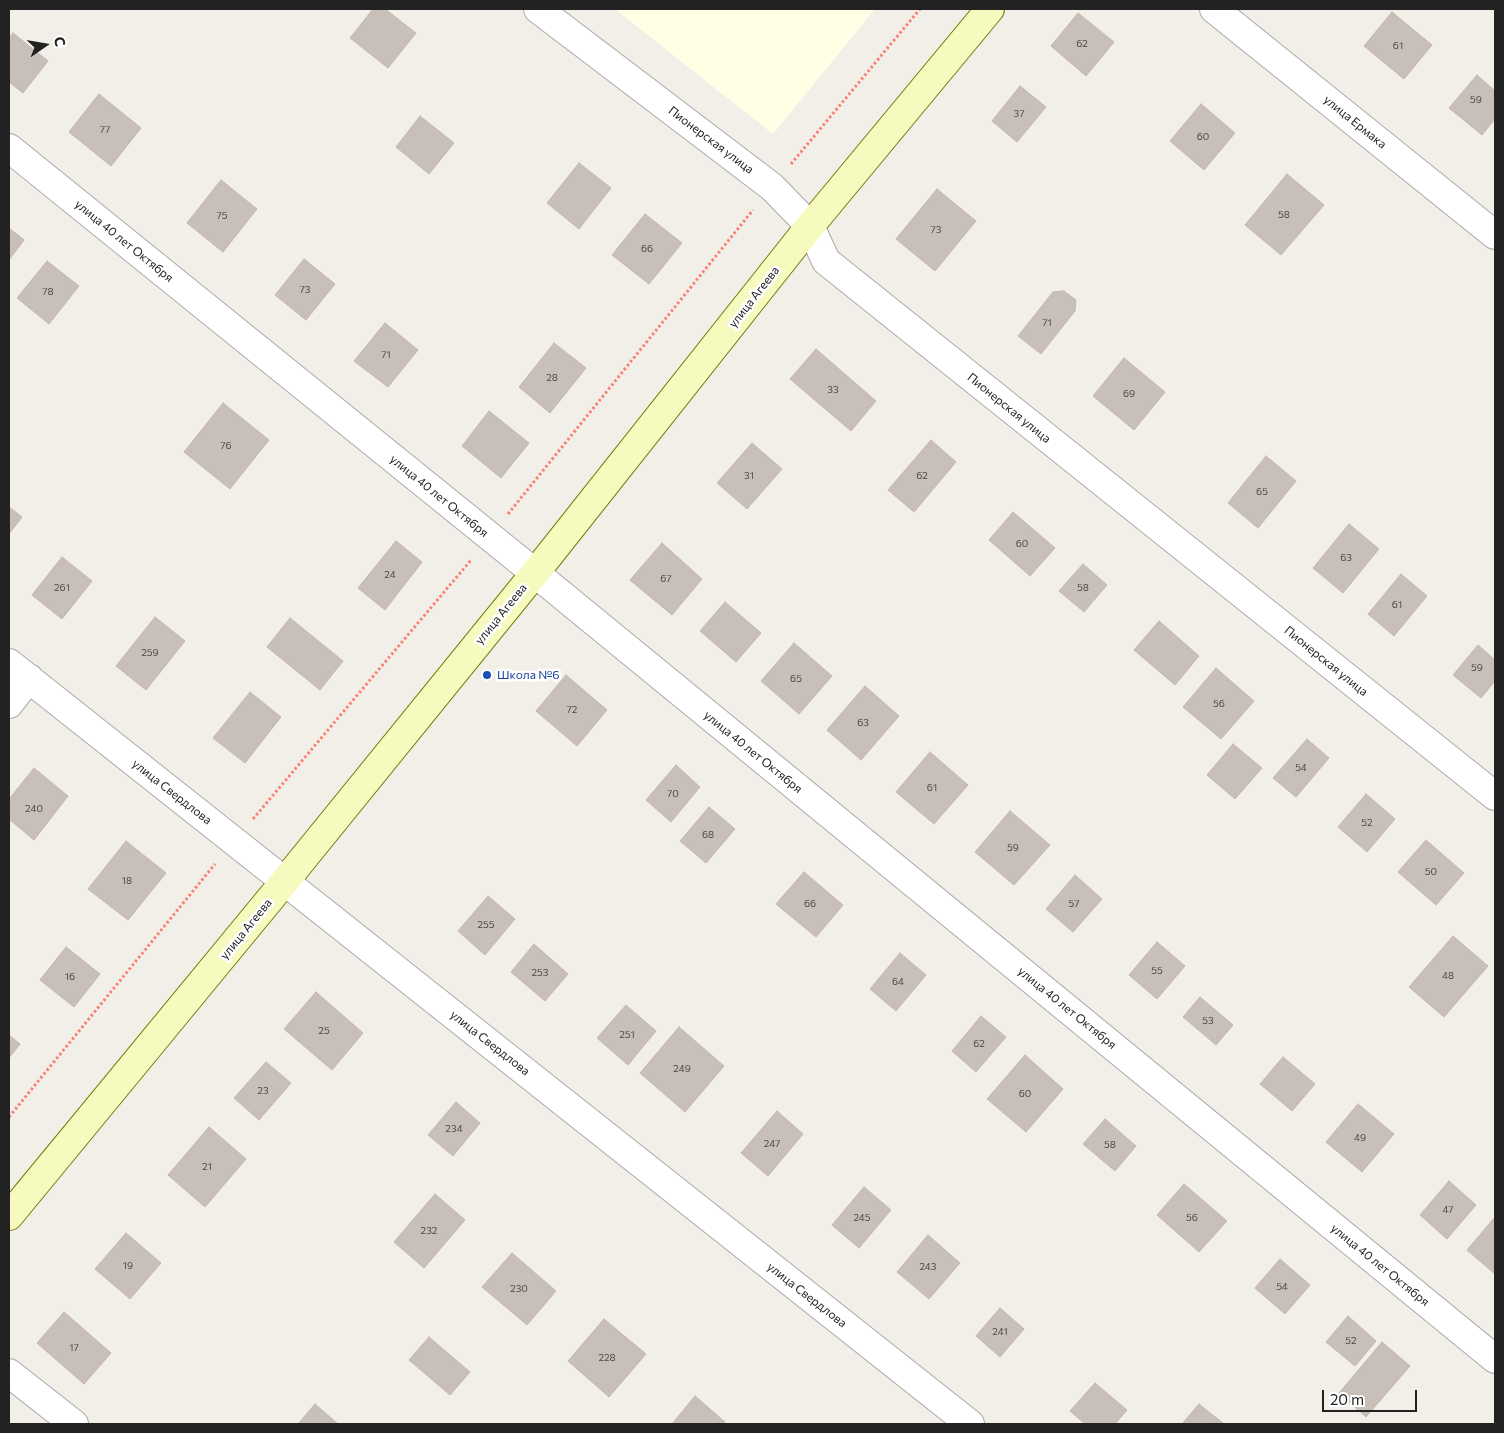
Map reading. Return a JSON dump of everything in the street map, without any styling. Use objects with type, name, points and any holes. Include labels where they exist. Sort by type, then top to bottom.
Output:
[{"type":"street","name":"Пионерская улица","points":[[538,9],[772,187],[810,226],[826,261],[1495,796]]},
{"type":"street","name":"улица Агеева","points":[[9,1216],[285,881],[535,573],[810,226],[990,9]]},
{"type":"street","name":"улица Ермака","points":[[1214,9],[1495,235]]},
{"type":"street","name":"улица 40 лет Октября","points":[[9,148],[535,573],[1495,1359]]},
{"type":"street","name":"улица Свердлова","points":[[19,670],[970,1424]]},
{"type":"street","points":[[9,704],[19,670]]},
{"type":"street","points":[[9,1373],[74,1424]]},
{"type":"path","points":[[9,1117],[234,841],[490,537],[772,187],[920,9]]},
{"type":"shaded area","points":[[615,9],[875,9],[773,134]]},
{"type":"building","points":[[373,9],[385,9],[416,33],[388,68],[350,38]]},
{"type":"building","points":[[1392,12],[1432,45],[1404,79],[1364,46]]},
{"type":"building","points":[[1078,13],[1114,42],[1086,76],[1051,46]]},
{"type":"building","points":[[13,33],[48,61],[23,93],[9,82],[9,38]]},
{"type":"building","points":[[1477,75],[1495,91],[1495,119],[1482,135],[1449,108]]},
{"type":"building","points":[[1020,86],[1046,107],[1017,142],[992,121]]},
{"type":"building","points":[[99,94],[141,128],[111,166],[69,132]]},
{"type":"building","points":[[1201,104],[1235,133],[1204,170],[1170,141]]},
{"type":"building","points":[[420,116],[454,143],[429,174],[396,147]]},
{"type":"building","points":[[579,163],[611,188],[579,229],[547,203]]},
{"type":"building","points":[[1287,174],[1324,205],[1281,255],[1245,225]]},
{"type":"building","points":[[221,180],[257,209],[223,252],[187,223]]},
{"type":"building","points":[[937,189],[976,221],[935,271],[896,239]]},
{"type":"building","points":[[645,214],[682,243],[649,284],[612,255]]},
{"type":"building","points":[[9,228],[24,240],[9,260]]},
{"type":"building","points":[[304,259],[335,284],[306,320],[275,295]]},
{"type":"building","points":[[47,261],[79,286],[49,324],[17,298]]},
{"type":"building","points":[[1064,291],[1076,300],[1075,311],[1041,354],[1018,336],[1053,292]]},
{"type":"building","points":[[385,323],[418,350],[388,387],[354,361]]},
{"type":"building","points":[[554,343],[586,368],[550,413],[519,387]]},
{"type":"building","points":[[816,349],[876,401],[851,431],[790,379]]},
{"type":"building","points":[[1124,358],[1165,392],[1134,430],[1093,396]]},
{"type":"building","points":[[223,403],[269,440],[230,489],[184,452]]},
{"type":"building","points":[[489,411],[529,443],[501,478],[462,446]]},
{"type":"building","points":[[931,440],[956,462],[914,512],[888,490]]},
{"type":"building","points":[[752,443],[782,469],[747,509],[717,483]]},
{"type":"building","points":[[1266,456],[1296,481],[1258,528],[1228,503]]},
{"type":"building","points":[[9,507],[22,517],[9,534]]},
{"type":"building","points":[[1013,512],[1055,548],[1030,576],[989,540]]},
{"type":"building","points":[[1349,524],[1379,549],[1343,593],[1313,568]]},
{"type":"building","points":[[396,541],[422,562],[385,610],[358,588]]},
{"type":"building","points":[[662,543],[702,579],[672,615],[630,580]]},
{"type":"building","points":[[62,557],[92,581],[62,619],[32,595]]},
{"type":"building","points":[[1083,564],[1107,585],[1084,612],[1059,591]]},
{"type":"building","points":[[1401,574],[1427,596],[1394,636],[1368,614]]},
{"type":"building","points":[[725,602],[761,633],[736,662],[700,631]]},
{"type":"building","points":[[155,617],[185,641],[146,690],[116,666]]},
{"type":"building","points":[[290,618],[343,661],[320,690],[267,647]]},
{"type":"building","points":[[1159,621],[1199,656],[1175,685],[1134,650]]},
{"type":"building","points":[[794,643],[832,676],[799,714],[761,681]]},
{"type":"building","points":[[1478,645],[1495,660],[1495,681],[1481,698],[1453,675]]},
{"type":"building","points":[[1216,668],[1254,701],[1221,739],[1183,707]]},
{"type":"building","points":[[566,675],[607,710],[577,746],[536,711]]},
{"type":"building","points":[[865,686],[899,716],[861,760],[827,730]]},
{"type":"building","points":[[250,692],[281,717],[245,763],[213,738]]},
{"type":"building","points":[[1307,739],[1329,758],[1296,797],[1273,778]]},
{"type":"building","points":[[1233,744],[1262,768],[1235,799],[1207,775]]},
{"type":"building","points":[[930,752],[968,785],[934,824],[896,792]]},
{"type":"building","points":[[676,765],[700,787],[671,822],[646,800]]},
{"type":"building","points":[[34,768],[68,796],[34,840],[9,819],[9,799]]},
{"type":"building","points":[[1366,794],[1395,819],[1367,852],[1338,827]]},
{"type":"building","points":[[709,807],[735,829],[706,863],[680,841]]},
{"type":"building","points":[[1010,811],[1050,845],[1014,885],[975,852]]},
{"type":"building","points":[[1426,840],[1464,873],[1436,905],[1398,872]]},
{"type":"building","points":[[126,841],[166,873],[128,920],[88,889]]},
{"type":"building","points":[[804,872],[843,905],[816,937],[776,904]]},
{"type":"building","points":[[1075,875],[1102,899],[1073,932],[1046,909]]},
{"type":"building","points":[[488,896],[515,919],[485,955],[458,931]]},
{"type":"building","points":[[1453,936],[1488,966],[1444,1017],[1409,987]]},
{"type":"building","points":[[1157,942],[1185,966],[1157,999],[1129,975]]},
{"type":"building","points":[[534,944],[568,974],[545,1001],[511,972]]},
{"type":"building","points":[[66,947],[100,974],[74,1007],[40,980]]},
{"type":"building","points":[[900,953],[926,975],[896,1011],[870,989]]},
{"type":"building","points":[[316,992],[363,1033],[332,1070],[284,1029]]},
{"type":"building","points":[[1200,997],[1233,1025],[1216,1045],[1183,1017]]},
{"type":"building","points":[[626,1005],[656,1031],[628,1065],[597,1038]]},
{"type":"building","points":[[981,1016],[1006,1037],[976,1072],[952,1051]]},
{"type":"building","points":[[679,1027],[724,1066],[685,1112],[640,1073]]},
{"type":"building","points":[[9,1035],[20,1044],[9,1058]]},
{"type":"building","points":[[1025,1055],[1063,1089],[1026,1132],[987,1099]]},
{"type":"building","points":[[1283,1057],[1315,1084],[1292,1111],[1260,1084]]},
{"type":"building","points":[[266,1062],[291,1083],[259,1120],[234,1098]]},
{"type":"building","points":[[456,1102],[480,1123],[453,1156],[428,1135]]},
{"type":"building","points":[[1358,1104],[1394,1134],[1362,1172],[1326,1142]]},
{"type":"building","points":[[777,1111],[803,1134],[768,1176],[741,1153]]},
{"type":"building","points":[[1105,1119],[1136,1146],[1115,1171],[1083,1144]]},
{"type":"building","points":[[209,1127],[246,1159],[205,1207],[168,1175]]},
{"type":"building","points":[[1449,1181],[1476,1205],[1447,1239],[1420,1215]]},
{"type":"building","points":[[1184,1184],[1227,1221],[1199,1252],[1157,1215]]},
{"type":"building","points":[[864,1187],[891,1210],[859,1248],[832,1225]]},
{"type":"building","points":[[435,1194],[465,1220],[424,1268],[394,1242]]},
{"type":"building","points":[[1495,1217],[1495,1274],[1467,1250]]},
{"type":"building","points":[[126,1233],[161,1263],[130,1299],[95,1269]]},
{"type":"building","points":[[928,1235],[960,1263],[929,1299],[897,1272]]},
{"type":"building","points":[[512,1253],[556,1291],[527,1325],[482,1287]]},
{"type":"building","points":[[1280,1259],[1310,1285],[1285,1314],[1255,1288]]},
{"type":"building","points":[[1000,1308],[1024,1329],[1000,1357],[976,1336]]},
{"type":"building","points":[[64,1312],[111,1353],[84,1384],[37,1343]]},
{"type":"building","points":[[1348,1316],[1376,1341],[1355,1366],[1326,1342]]},
{"type":"building","points":[[604,1319],[646,1354],[609,1397],[568,1361]]},
{"type":"building","points":[[429,1337],[470,1372],[450,1395],[409,1360]]},
{"type":"building","points":[[1382,1342],[1410,1366],[1366,1417],[1339,1393]]},
{"type":"building","points":[[1095,1383],[1127,1410],[1115,1424],[1085,1424],[1070,1411]]},
{"type":"building","points":[[695,1396],[725,1422],[724,1424],[672,1424]]},
{"type":"building","points":[[315,1404],[338,1424],[298,1424]]},
{"type":"building","points":[[1199,1404],[1224,1424],[1182,1424]]},
{"type":"place","name":"Школа №6","points":[[487,675]]}]
